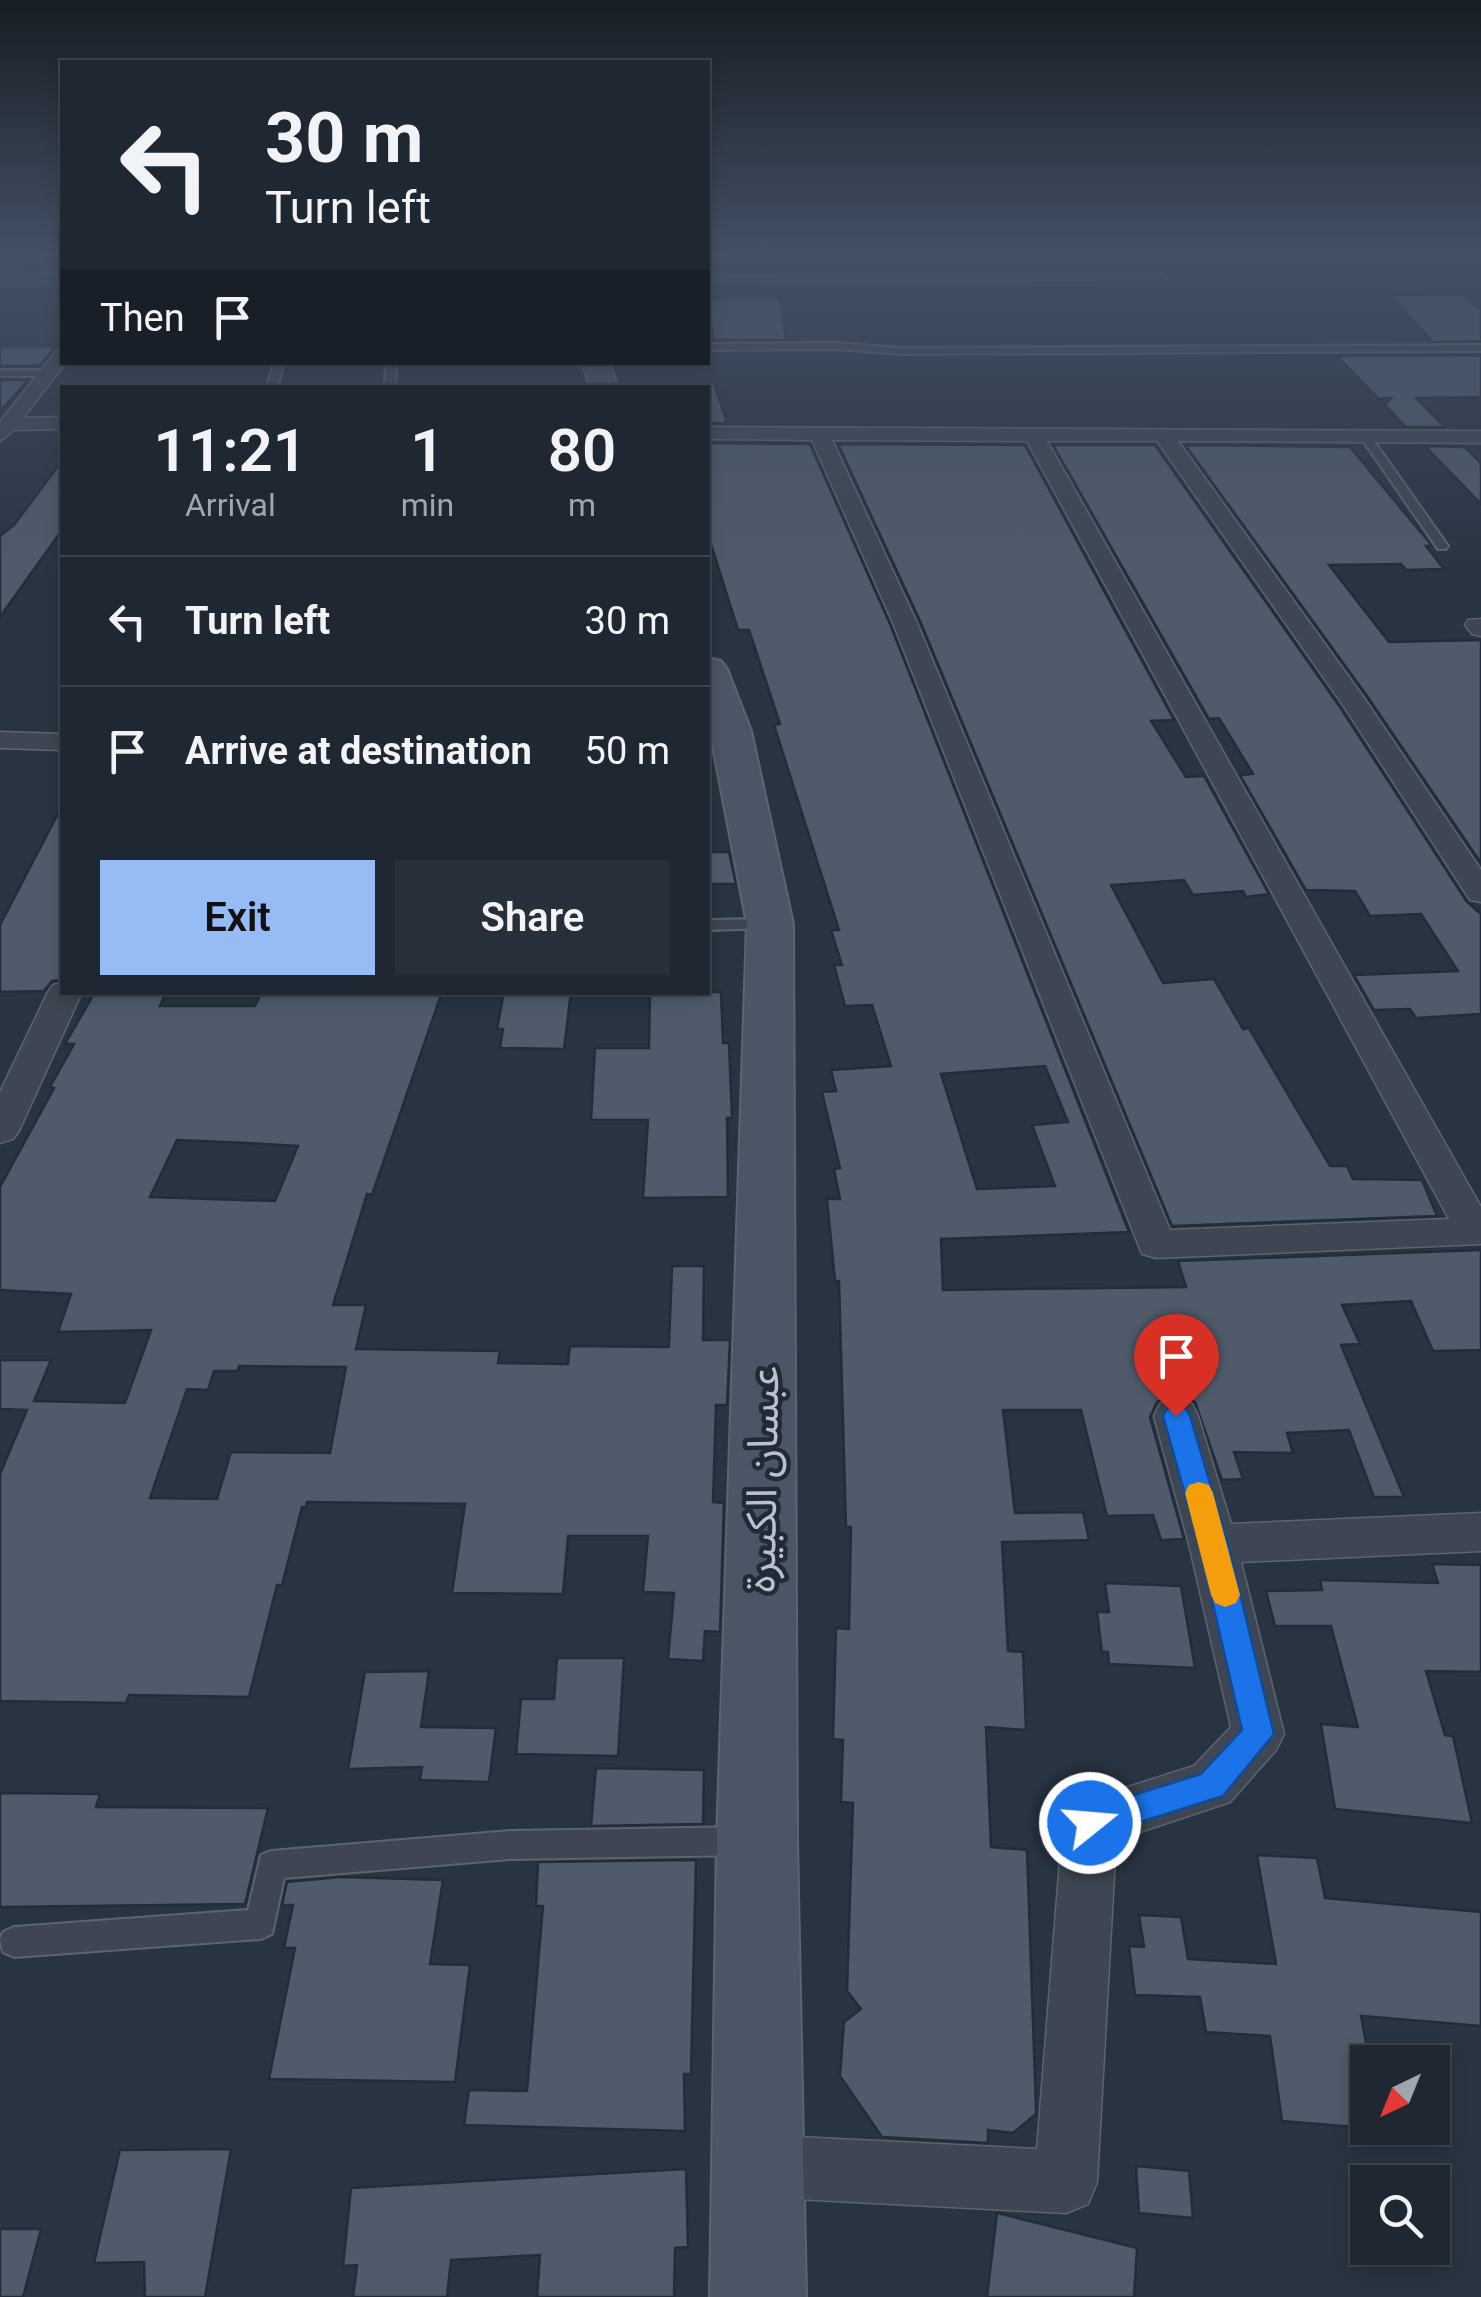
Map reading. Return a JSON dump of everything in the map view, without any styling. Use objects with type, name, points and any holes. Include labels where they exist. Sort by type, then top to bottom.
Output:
[{"type":"main road","name":"عبسان الكبيرة","points":[[710,680],[739,924],[756,1840],[758,2297]]},
{"type":"street","points":[[6,430],[56,362]]},
{"type":"street","points":[[6,430],[60,423]]},
{"type":"street","points":[[710,433],[1481,437]]},
{"type":"street","points":[[820,436],[905,623],[1156,1244],[1478,1231],[1034,435]]},
{"type":"street","points":[[1164,438],[1355,704],[1481,893]]},
{"type":"street","points":[[0,740],[60,742]]},
{"type":"street","points":[[0,1131],[64,995]]},
{"type":"street","points":[[756,2166],[1066,2182],[1090,1823],[1212,1786],[1258,1734],[1213,1544],[1176,1416]]},
{"type":"street","points":[[1213,1544],[1481,1532]]},
{"type":"lane","points":[[0,373],[48,373]]},
{"type":"lane","points":[[1367,439],[1442,546]]},
{"type":"lane","points":[[14,1942],[261,1924],[271,1865],[512,1845],[756,1840]]},
{"type":"building","points":[[0,362],[42,362],[39,366],[0,366]]},
{"type":"building","points":[[1343,362],[1481,362],[1481,397],[1416,398],[1445,427],[1406,427],[1385,405],[1391,398],[1379,399]]},
{"type":"building","points":[[0,380],[28,380],[0,412]]},
{"type":"building","points":[[714,383],[727,423],[710,423],[708,384]]},
{"type":"building","points":[[710,443],[810,444],[890,624],[1129,1232],[941,1239],[943,1290],[1186,1287],[1178,1261],[1481,1250],[1481,1350],[1433,1351],[1411,1301],[1342,1305],[1360,1344],[1341,1345],[1404,1497],[1374,1497],[1349,1430],[1287,1433],[1293,1453],[1234,1452],[1243,1479],[1222,1480],[1195,1402],[1175,1395],[1157,1402],[1150,1417],[1184,1539],[1161,1540],[1153,1515],[1107,1516],[1081,1410],[1003,1410],[1015,1513],[1083,1512],[1089,1540],[1002,1542],[1008,1651],[1023,1652],[1026,1730],[986,1727],[991,1847],[1027,1850],[1036,2114],[1013,2133],[988,2130],[988,2143],[882,2137],[840,2076],[844,2022],[861,2009],[847,1991],[853,1803],[841,1802],[843,1740],[833,1739],[836,1628],[849,1629],[851,1527],[846,1527],[839,1281],[835,1281],[827,1199],[840,1199],[834,1169],[840,1168],[822,1092],[836,1091],[831,1070],[891,1066],[872,1005],[845,1006],[834,965],[842,965],[831,930],[839,930],[774,725],[780,724],[749,630],[738,630],[710,541]],"holes":[[[1045,1066],[1068,1122],[1032,1125],[1055,1186],[977,1189],[941,1074]]]},
{"type":"building","points":[[838,444],[1025,445],[1174,720],[1151,721],[1186,777],[1204,776],[1269,894],[1246,897],[1243,891],[1193,895],[1184,880],[1111,885],[1163,983],[1214,979],[1243,1029],[1249,1028],[1330,1166],[1347,1166],[1353,1179],[1422,1180],[1437,1216],[1172,1226],[920,621]]},
{"type":"building","points":[[1053,445],[1155,445],[1340,707],[1467,902],[1481,914],[1481,1014],[1416,1018],[1410,1009],[1374,1010],[1354,975],[1458,971],[1421,914],[1370,916],[1355,891],[1306,890],[1240,775],[1253,774],[1219,718],[1209,719]]},
{"type":"building","points":[[1185,445],[1350,447],[1432,546],[1426,546],[1444,569],[1406,570],[1401,564],[1329,565],[1389,642],[1481,640],[1481,863],[1367,696]]},
{"type":"building","points":[[1425,446],[1465,447],[1481,463],[1481,504]]},
{"type":"building","points":[[60,464],[60,533],[0,617],[0,536],[14,525]]},
{"type":"building","points":[[60,810],[60,980],[52,981],[44,991],[0,992],[0,925]]},
{"type":"building","points":[[710,852],[729,852],[736,884],[710,884]]},
{"type":"building","points":[[721,992],[723,1043],[729,1043],[732,1118],[727,1118],[728,1197],[643,1198],[648,1120],[591,1120],[595,1048],[649,1048],[650,995]]},
{"type":"building","points":[[93,995],[165,995],[160,1006],[255,1006],[260,995],[441,995],[372,1195],[367,1194],[333,1305],[366,1305],[356,1349],[500,1351],[498,1363],[568,1364],[570,1346],[669,1347],[672,1266],[704,1266],[703,1340],[730,1340],[727,1405],[716,1405],[713,1502],[724,1503],[720,1632],[705,1631],[703,1661],[668,1659],[674,1593],[643,1592],[648,1536],[568,1536],[563,1594],[452,1593],[465,1504],[307,1502],[302,1507],[282,1585],[277,1585],[249,1697],[129,1695],[126,1703],[0,1701],[0,1474],[27,1410],[0,1409],[0,1360],[51,1360],[34,1401],[125,1403],[151,1330],[58,1332],[71,1294],[0,1290],[0,1187],[74,1044],[65,1044]],"holes":[[[177,1140],[298,1146],[275,1201],[150,1197]],[[239,1366],[346,1367],[330,1453],[231,1452],[217,1499],[150,1498],[187,1389],[208,1390],[214,1371],[238,1371]]]},
{"type":"building","points":[[503,995],[571,995],[564,1049],[500,1048],[503,1029],[497,1029]]},
{"type":"building","points":[[1432,1564],[1481,1565],[1481,1672],[1426,1671],[1445,1735],[1453,1736],[1472,1823],[1335,1809],[1321,1724],[1358,1727],[1331,1626],[1275,1626],[1266,1591],[1322,1590],[1320,1580],[1438,1583]]},
{"type":"building","points":[[1105,1583],[1181,1586],[1195,1668],[1109,1664],[1108,1652],[1102,1652],[1097,1612],[1109,1612]]},
{"type":"building","points":[[557,1658],[624,1658],[618,1756],[516,1754],[521,1699],[554,1699]]},
{"type":"building","points":[[429,1671],[421,1727],[496,1728],[489,1782],[420,1780],[422,1767],[348,1769],[365,1672]]},
{"type":"building","points":[[596,1768],[704,1770],[703,1824],[591,1826]]},
{"type":"building","points":[[0,1793],[100,1794],[96,1807],[268,1808],[245,1904],[0,1907]]},
{"type":"building","points":[[1257,1855],[1317,1858],[1325,1898],[1481,1912],[1481,2026],[1361,2016],[1366,2045],[1350,2045],[1350,2127],[1282,2121],[1270,2036],[1206,2032],[1200,1997],[1135,1995],[1129,1946],[1144,1947],[1139,1915],[1181,1917],[1188,1959],[1276,1964]]},
{"type":"building","points":[[696,1860],[691,2074],[684,2074],[685,2131],[464,2125],[469,2090],[527,2091],[543,1906],[536,1906],[538,1862]]},
{"type":"building","points":[[340,1877],[443,1880],[430,1964],[470,1965],[455,2082],[269,2079],[295,1948],[284,1948],[293,1905],[282,1905],[287,1882]]},
{"type":"building","points":[[231,2149],[205,2297],[145,2297],[144,2262],[94,2263],[120,2150]]},
{"type":"building","points":[[1136,2166],[1189,2171],[1193,2218],[1139,2213]]},
{"type":"building","points":[[686,2169],[688,2247],[675,2248],[674,2297],[537,2297],[540,2255],[451,2260],[447,2297],[353,2297],[357,2265],[343,2266],[351,2188]]},
{"type":"building","points":[[997,2213],[1137,2248],[1134,2297],[987,2297]]},
{"type":"building","points":[[0,2229],[41,2229],[23,2297],[0,2297]]},
{"type":"slow traffic","points":[[1199,1493],[1225,1595]]},
{"type":"route","points":[[1090,1823],[1212,1786],[1258,1734],[1213,1544],[1176,1416]]}]
